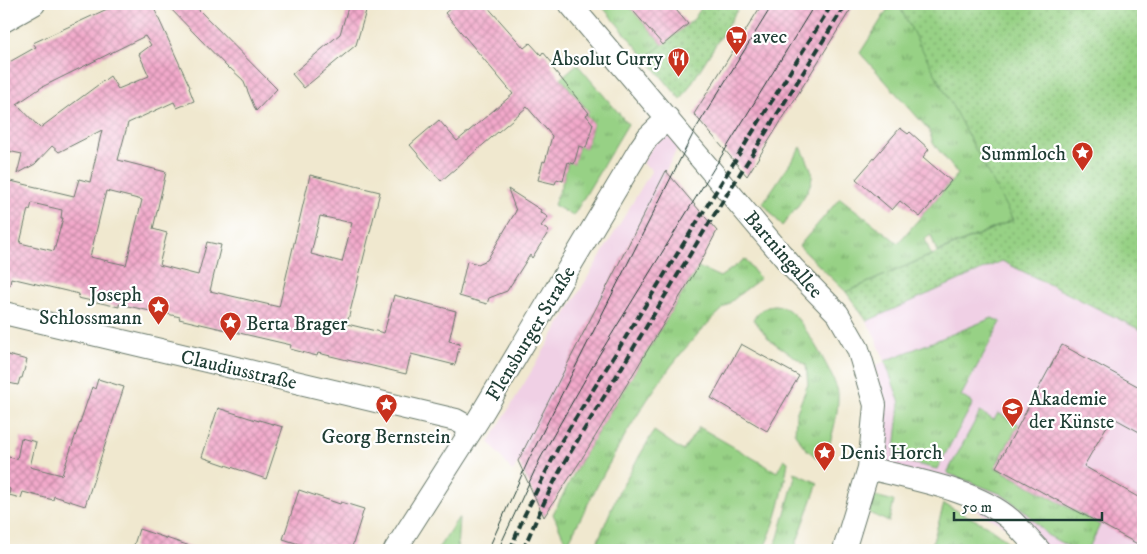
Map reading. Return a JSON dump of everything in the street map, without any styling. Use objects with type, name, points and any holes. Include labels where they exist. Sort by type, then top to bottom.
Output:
[{"type":"street","points":[[4,21],[34,4]]},
{"type":"street","name":"Bartningallee","points":[[570,4],[794,268],[838,314],[858,349],[875,406],[870,468],[844,550]]},
{"type":"street","name":"Flensburger Straße","points":[[395,550],[472,429],[641,147],[648,137],[668,118]]},
{"type":"street","name":"Claudiusstraße","points":[[4,313],[456,420],[472,429]]},
{"type":"street","points":[[870,468],[942,486],[980,502],[1010,519],[1039,550]]},
{"type":"shaded area","points":[[663,129],[678,147],[513,472],[489,442],[652,170],[642,163]]},
{"type":"shaded area","name":"Akademie der Künste","points":[[1002,261],[1143,331],[1143,550],[1050,550],[884,462],[882,397],[875,366],[885,361],[873,332],[866,321]]},
{"type":"green space","points":[[600,4],[627,4],[663,45],[646,58]]},
{"type":"green space","points":[[704,4],[741,4],[681,100],[646,58],[694,19]]},
{"type":"green space","points":[[891,4],[981,4],[1010,214],[1013,220],[937,252],[931,235],[925,239],[931,255],[846,292],[799,246],[840,198],[898,243],[958,174],[933,143],[929,130],[860,53]]},
{"type":"green space","points":[[898,4],[1143,4],[1143,331],[1002,261],[867,321],[846,292],[1013,220]]},
{"type":"green space","points":[[577,64],[628,124],[573,216],[554,205],[568,162],[574,163],[579,146],[586,148],[593,124],[586,115],[589,112],[561,78]]},
{"type":"green space","points":[[801,147],[812,172],[812,178],[802,200],[782,226],[763,203]]},
{"type":"green space","points":[[745,259],[760,279],[727,305],[698,334],[671,366],[625,435],[567,545],[553,514],[581,460],[698,267],[720,277]]},
{"type":"green space","points":[[773,305],[791,312],[805,328],[836,386],[838,393],[837,411],[824,464],[805,448],[795,434],[796,414],[808,384],[806,365],[770,340],[753,319],[761,310]]},
{"type":"green space","points":[[992,318],[1001,322],[961,396],[973,403],[937,469],[894,459],[900,403],[885,361]]},
{"type":"green space","points":[[980,412],[994,420],[998,413],[1019,424],[995,467],[1100,525],[1088,550],[1075,550],[1047,535],[1026,512],[1001,494],[947,473]]},
{"type":"green space","points":[[699,427],[777,472],[784,459],[788,462],[779,507],[763,550],[594,550],[619,491],[654,431],[683,451]]},
{"type":"green space","points":[[793,472],[818,483],[794,550],[772,550],[778,538],[795,477]]},
{"type":"green space","points":[[875,496],[894,501],[889,522],[869,513]]},
{"type":"green space","points":[[944,504],[991,528],[1018,550],[981,550],[958,542],[954,550],[931,548]]},
{"type":"green space","points":[[459,517],[457,550],[437,550]]},
{"type":"building","points":[[118,4],[152,4],[190,87],[194,101],[177,108],[174,102],[128,123],[118,160],[166,172],[153,229],[167,233],[159,265],[198,275],[207,242],[221,245],[210,291],[279,307],[310,175],[380,192],[347,324],[384,333],[394,295],[456,311],[449,341],[460,344],[455,365],[411,354],[406,374],[318,353],[317,356],[290,349],[291,345],[179,319],[180,317],[151,310],[119,304],[119,307],[78,298],[79,294],[11,278],[10,285],[4,284],[4,180],[74,196],[79,179],[90,182],[102,130],[59,152],[52,146],[35,164],[17,174],[22,154],[8,151],[4,146],[4,65],[36,47],[33,43]],"holes":[[[145,36],[151,45],[139,54],[149,76],[118,89],[110,76],[40,128],[17,104],[42,87]],[[106,191],[142,200],[126,265],[90,257]],[[32,203],[62,210],[61,218],[63,218],[54,251],[20,243],[28,209],[30,210]],[[320,216],[352,223],[342,262],[311,254]]]},
{"type":"building","points":[[166,4],[193,4],[277,89],[256,111],[243,80],[229,69]]},
{"type":"building","points":[[349,4],[368,4],[356,45],[304,88],[292,74],[340,34]]},
{"type":"building","points":[[455,4],[485,4],[524,48],[530,43],[541,55],[543,52],[553,64],[551,66],[589,113],[586,115],[593,124],[586,148],[579,146],[574,164],[568,162],[563,181],[557,179],[555,184],[538,180],[552,136],[527,107],[441,181],[410,145],[439,120],[457,141],[513,94],[445,13]]},
{"type":"building","points":[[627,4],[671,4],[688,24],[663,45]]},
{"type":"building","points":[[762,4],[854,4],[747,176],[694,114]]},
{"type":"building","points":[[900,128],[908,134],[910,132],[929,149],[923,157],[951,181],[920,217],[900,201],[892,210],[856,179]]},
{"type":"building","points":[[666,171],[717,231],[698,267],[581,460],[544,517],[518,461]]},
{"type":"building","points":[[508,189],[541,210],[540,212],[548,217],[541,226],[549,231],[532,258],[530,255],[507,291],[489,298],[487,304],[459,296],[467,261],[478,264],[487,260],[516,211]]},
{"type":"building","points":[[741,344],[799,376],[767,431],[711,398]]},
{"type":"building","points":[[1062,345],[1143,389],[1143,434],[1112,417],[1084,466],[1143,500],[1143,547],[996,467]]},
{"type":"building","points":[[4,354],[27,360],[18,385],[4,382]]},
{"type":"building","points":[[98,379],[124,387],[85,506],[54,496],[53,500],[23,492],[21,498],[9,495],[10,489],[4,487],[4,456],[17,459],[21,438],[36,442],[30,467],[62,475],[92,387],[95,389]]},
{"type":"building","points":[[218,408],[283,427],[266,479],[202,457]]},
{"type":"building","points":[[299,490],[340,504],[341,502],[364,509],[351,550],[318,550],[283,539]]},
{"type":"building","points":[[139,529],[193,547],[192,550],[142,550],[133,548]]},
{"type":"tram line","points":[[488,550],[529,459],[695,130],[773,4]]},
{"type":"tram line","points":[[498,550],[540,459],[599,355],[815,4]]},
{"type":"railway","points":[[510,550],[524,516],[562,440],[832,4]]},
{"type":"railway","points":[[523,550],[552,486],[573,448],[706,228],[846,4]]},
{"type":"place","name":"avec","points":[[737,55]]},
{"type":"place","name":"Absolut Curry","points":[[679,77]]},
{"type":"place","name":"Summloch","points":[[1082,172]]},
{"type":"place","name":"Joseph Schlossmann","points":[[158,325]]},
{"type":"place","name":"Berta Brager","points":[[230,342]]},
{"type":"place","name":"Georg Bernstein","points":[[386,423]]},
{"type":"place","name":"Akademie der Künste","points":[[1013,428]]},
{"type":"place","name":"Denis Horch","points":[[824,471]]}]
